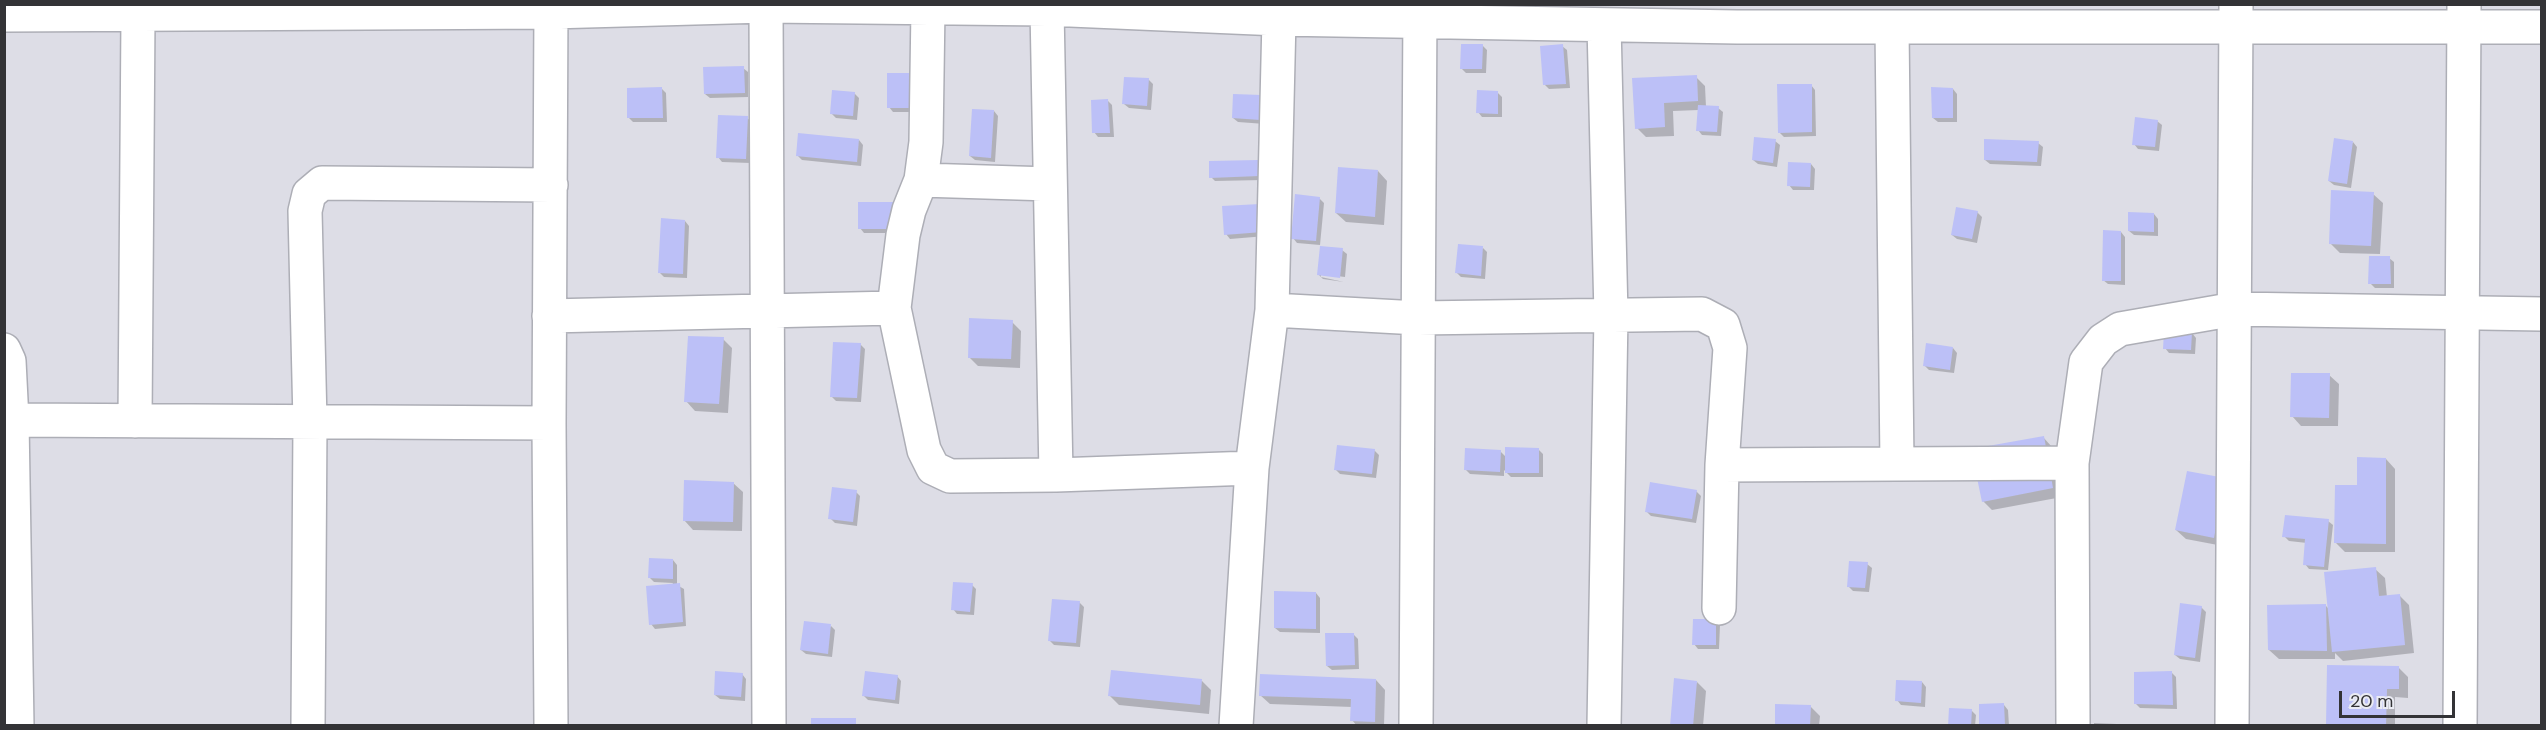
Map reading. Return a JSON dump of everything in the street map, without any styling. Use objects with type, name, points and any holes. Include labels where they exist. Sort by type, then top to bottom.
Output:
[{"type":"street","points":[[766,6],[769,726]]},
{"type":"street","points":[[4,15],[138,16],[766,6],[1047,9],[1279,20],[1420,13],[1604,25],[1737,16],[1892,28],[2236,16],[2464,16],[2541,27]]},
{"type":"street","points":[[551,8],[549,316],[551,726]]},
{"type":"street","points":[[928,8],[926,142],[921,180],[909,210],[903,235],[894,308],[924,450],[933,468],[950,476],[1056,475],[1252,468]]},
{"type":"street","points":[[1047,9],[1056,475]]},
{"type":"street","points":[[1416,726],[1420,13]]},
{"type":"street","points":[[135,421],[138,16]]},
{"type":"street","points":[[2232,726],[2236,16]]},
{"type":"street","points":[[2460,726],[2464,16]]},
{"type":"street","points":[[1236,726],[1252,468],[1272,310],[1279,20]]},
{"type":"street","points":[[1604,25],[1611,315],[1604,726]]},
{"type":"street","points":[[1892,28],[1897,464]]},
{"type":"street","points":[[921,180],[1050,183]]},
{"type":"street","points":[[308,726],[310,422],[305,211],[309,194],[322,183],[551,185]]},
{"type":"street","points":[[549,316],[766,309],[894,308]]},
{"type":"street","points":[[2073,726],[2072,463],[2086,362],[2103,340],[2120,329],[2235,309],[2541,314]]},
{"type":"street","points":[[1272,310],[1418,318],[1702,314],[1723,325],[1730,348],[1722,465],[1719,608]]},
{"type":"street","points":[[4,350],[9,361],[12,420],[17,726]]},
{"type":"street","points":[[12,420],[549,423]]},
{"type":"street","points":[[1722,465],[2072,463]]},
{"type":"building","points":[[1461,44],[1483,44],[1482,69],[1460,69]]},
{"type":"building","points":[[1563,44],[1566,84],[1543,85],[1540,46]]},
{"type":"building","points":[[744,66],[745,93],[704,94],[703,67]]},
{"type":"building","points":[[887,73],[913,73],[913,108],[887,108]]},
{"type":"building","points":[[1697,75],[1698,101],[1664,103],[1665,127],[1635,129],[1632,78]]},
{"type":"building","points":[[1124,77],[1149,78],[1147,106],[1122,104]]},
{"type":"building","points":[[1777,84],[1812,84],[1812,132],[1778,133]]},
{"type":"building","points":[[662,87],[663,118],[627,118],[627,88]]},
{"type":"building","points":[[1931,87],[1953,88],[1953,118],[1932,118]]},
{"type":"building","points":[[832,90],[855,92],[853,116],[830,114]]},
{"type":"building","points":[[1477,90],[1498,91],[1498,114],[1476,113]]},
{"type":"building","points":[[1233,94],[1262,95],[1261,120],[1232,118]]},
{"type":"building","points":[[1108,99],[1110,133],[1092,133],[1091,100]]},
{"type":"building","points":[[1698,105],[1719,106],[1717,132],[1696,131]]},
{"type":"building","points":[[972,109],[994,110],[991,158],[969,156]]},
{"type":"building","points":[[718,115],[748,116],[746,159],[716,158]]},
{"type":"building","points":[[2135,117],[2158,120],[2155,147],[2132,145]]},
{"type":"building","points":[[798,133],[859,139],[857,162],[796,156]]},
{"type":"building","points":[[1754,137],[1776,139],[1773,163],[1752,160]]},
{"type":"building","points":[[2334,138],[2353,141],[2347,184],[2328,181]]},
{"type":"building","points":[[1984,139],[2039,141],[2037,162],[1984,160]]},
{"type":"building","points":[[1258,160],[1259,176],[1209,178],[1209,161]]},
{"type":"building","points":[[1788,162],[1811,163],[1810,187],[1787,186]]},
{"type":"building","points":[[1338,167],[1378,170],[1375,217],[1335,213]]},
{"type":"building","points":[[2331,190],[2374,192],[2371,246],[2329,244]]},
{"type":"building","points":[[1295,194],[1320,197],[1316,241],[1291,239]]},
{"type":"building","points":[[858,202],[915,202],[915,229],[858,229]]},
{"type":"building","points":[[1260,204],[1262,232],[1224,235],[1222,206]]},
{"type":"building","points":[[1956,207],[1978,211],[1972,239],[1951,235]]},
{"type":"building","points":[[2128,212],[2154,213],[2154,232],[2128,231]]},
{"type":"building","points":[[661,218],[685,220],[683,274],[658,273]]},
{"type":"building","points":[[2103,230],[2121,231],[2121,281],[2102,281]]},
{"type":"building","points":[[1458,244],[1483,246],[1481,276],[1455,273]]},
{"type":"building","points":[[1320,246],[1343,248],[1340,278],[1317,275]]},
{"type":"building","points":[[2369,256],[2390,256],[2391,284],[2368,284]]},
{"type":"building","points":[[969,318],[1013,320],[1011,359],[968,358]]},
{"type":"building","points":[[2164,331],[2192,332],[2191,350],[2163,349]]},
{"type":"building","points":[[688,336],[724,337],[719,404],[684,402]]},
{"type":"building","points":[[833,342],[861,343],[857,398],[830,397]]},
{"type":"building","points":[[1926,343],[1953,347],[1950,370],[1923,366]]},
{"type":"building","points":[[2291,373],[2330,373],[2329,418],[2290,417]]},
{"type":"building","points":[[2044,436],[2053,488],[1982,502],[1971,449]]},
{"type":"building","points":[[1337,445],[1375,449],[1372,474],[1334,470]]},
{"type":"building","points":[[1505,447],[1539,448],[1539,473],[1505,473]]},
{"type":"building","points":[[1465,448],[1501,450],[1500,472],[1464,470]]},
{"type":"building","points":[[2357,457],[2386,458],[2386,544],[2334,543],[2335,485],[2357,485]]},
{"type":"building","points":[[2187,471],[2225,478],[2214,538],[2175,530]]},
{"type":"building","points":[[684,480],[734,482],[733,522],[683,521]]},
{"type":"building","points":[[1650,482],[1697,490],[1692,519],[1645,512]]},
{"type":"building","points":[[832,487],[857,490],[853,522],[828,519]]},
{"type":"building","points":[[2285,515],[2329,519],[2324,567],[2303,565],[2305,539],[2282,537]]},
{"type":"building","points":[[649,558],[673,559],[673,579],[648,578]]},
{"type":"building","points":[[1849,561],[1868,562],[1865,588],[1847,587]]},
{"type":"building","points":[[2376,567],[2379,596],[2400,594],[2405,645],[2332,652],[2324,572]]},
{"type":"building","points":[[953,582],[973,583],[970,612],[951,610]]},
{"type":"building","points":[[680,583],[683,622],[649,625],[646,586]]},
{"type":"building","points":[[1274,591],[1316,592],[1316,629],[1274,628]]},
{"type":"building","points":[[1052,599],[1080,601],[1076,643],[1048,641]]},
{"type":"building","points":[[2180,603],[2202,606],[2195,658],[2174,655]]},
{"type":"building","points":[[2326,604],[2327,651],[2268,650],[2267,605]]},
{"type":"building","points":[[1693,619],[1716,619],[1716,645],[1692,645]]},
{"type":"building","points":[[804,621],[831,624],[828,654],[800,650]]},
{"type":"building","points":[[1325,633],[1354,633],[1355,665],[1326,666]]},
{"type":"building","points":[[2327,665],[2399,666],[2399,689],[2387,689],[2386,726],[2326,726]]},
{"type":"building","points":[[1111,670],[1202,679],[1200,705],[1108,696]]},
{"type":"building","points":[[715,671],[743,673],[741,697],[714,695]]},
{"type":"building","points":[[865,671],[898,675],[895,700],[862,696]]},
{"type":"building","points":[[2172,671],[2173,705],[2134,704],[2134,672]]},
{"type":"building","points":[[1260,674],[1376,679],[1375,722],[1350,721],[1351,699],[1259,696]]},
{"type":"building","points":[[1674,678],[1697,681],[1693,726],[1670,726]]},
{"type":"building","points":[[1896,680],[1922,681],[1921,703],[1895,701]]},
{"type":"building","points":[[2004,703],[2005,726],[1979,726],[1979,704]]},
{"type":"building","points":[[1775,704],[1811,705],[1810,726],[1775,726]]},
{"type":"building","points":[[1949,708],[1972,709],[1971,726],[1948,726]]},
{"type":"building","points":[[811,718],[856,718],[856,726],[811,726]]}]
